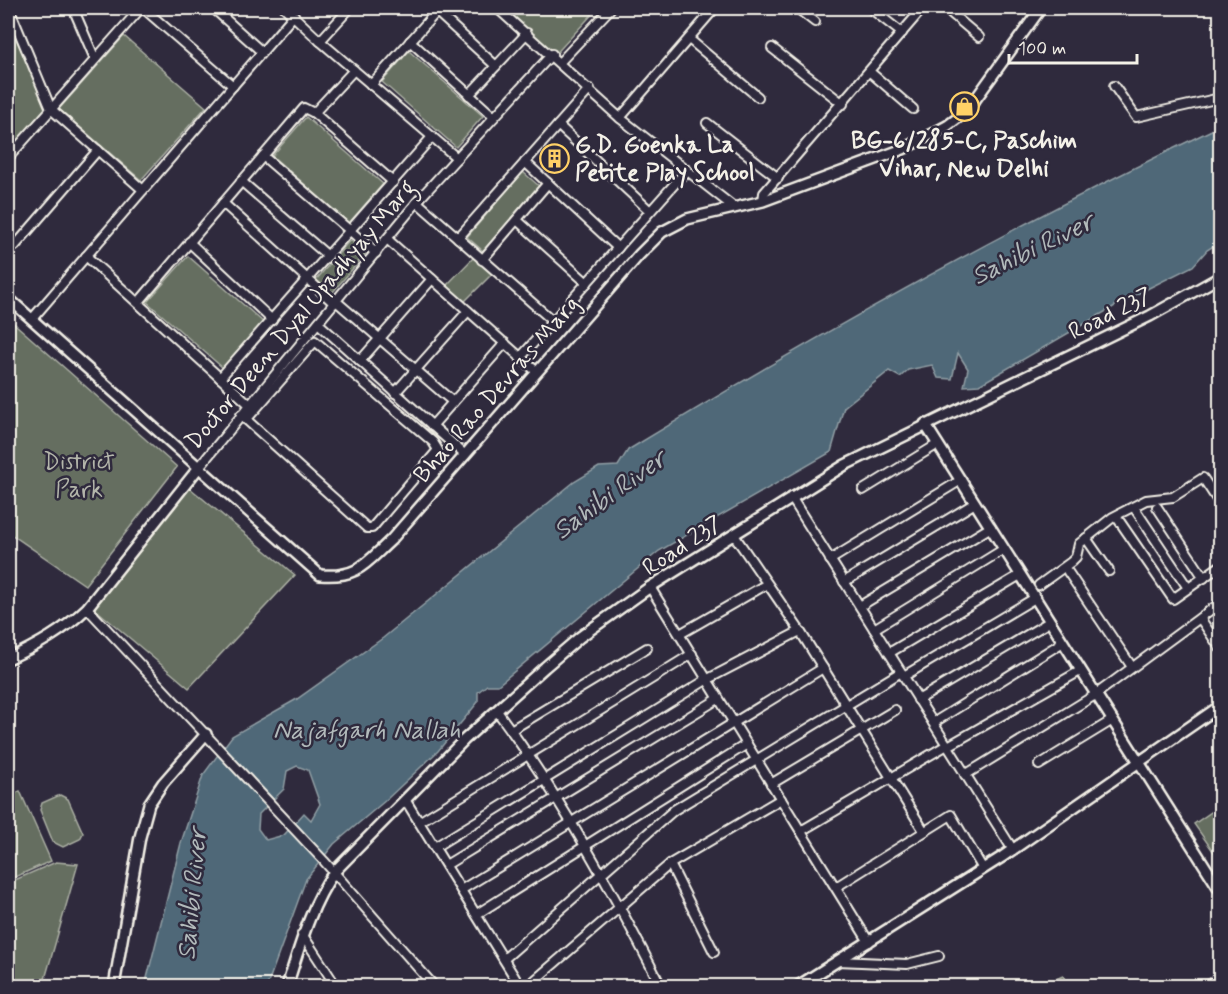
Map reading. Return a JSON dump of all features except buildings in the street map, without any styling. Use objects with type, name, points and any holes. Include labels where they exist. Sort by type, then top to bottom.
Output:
[{"type":"street","points":[[9,8],[51,109],[143,190]]},
{"type":"street","points":[[73,8],[95,59]]},
{"type":"street","points":[[8,158],[142,8],[233,86]]},
{"type":"street","points":[[213,8],[262,52]]},
{"type":"street","points":[[285,8],[320,41],[457,158]]},
{"type":"street","points":[[320,41],[350,8]]},
{"type":"street","points":[[497,8],[552,54],[620,118],[735,208]]},
{"type":"street","points":[[560,62],[611,8]]},
{"type":"street","points":[[620,118],[715,8]]},
{"type":"street","points":[[797,8],[815,22]]},
{"type":"street","points":[[870,8],[902,33]]},
{"type":"street","points":[[763,201],[764,193],[843,104],[923,8]]},
{"type":"street","points":[[945,8],[979,37]]},
{"type":"street","name":"Bhao Rao Devras Marg","points":[[8,298],[200,466],[320,575],[343,577],[360,568],[392,540],[662,232],[687,219],[763,201],[903,149],[947,126],[967,111],[1041,8]]},
{"type":"street","points":[[371,85],[439,10],[496,66]]},
{"type":"street","points":[[32,319],[294,15]]},
{"type":"street","points":[[470,95],[527,33]]},
{"type":"street","points":[[689,39],[758,97]]},
{"type":"street","points":[[410,41],[494,117]]},
{"type":"street","points":[[772,48],[843,104]]},
{"type":"street","name":"Doctor Deen Dyal Upadhyay Marg","points":[[9,655],[43,643],[87,608],[200,466],[244,418],[250,405],[417,202],[552,54]]},
{"type":"street","points":[[314,113],[354,70]]},
{"type":"street","points":[[870,72],[913,109]]},
{"type":"street","points":[[1114,86],[1136,117],[1221,98]]},
{"type":"street","points":[[458,238],[590,89]]},
{"type":"street","points":[[138,303],[302,109],[308,107],[393,182]]},
{"type":"street","points":[[707,123],[778,178]]},
{"type":"street","points":[[558,125],[650,211]]},
{"type":"street","points":[[220,378],[432,137]]},
{"type":"street","points":[[15,246],[98,150]]},
{"type":"street","points":[[263,156],[375,253]]},
{"type":"street","points":[[525,162],[618,248]]},
{"type":"street","points":[[520,358],[687,170]]},
{"type":"street","points":[[241,181],[328,256]]},
{"type":"street","points":[[482,260],[548,183]]},
{"type":"street","points":[[417,202],[553,321]]},
{"type":"street","points":[[223,203],[308,280],[453,402]]},
{"type":"street","points":[[517,220],[587,283]]},
{"type":"street","points":[[387,239],[537,372]]},
{"type":"street","points":[[189,243],[272,320]]},
{"type":"street","points":[[86,256],[250,405]]},
{"type":"street","name":"Road 237","points":[[287,987],[302,934],[323,888],[334,872],[496,711],[580,637],[650,587],[845,465],[1150,316],[1221,277]]},
{"type":"street","points":[[360,361],[432,279]]},
{"type":"street","points":[[395,393],[468,311]]},
{"type":"street","points":[[318,323],[465,455]]},
{"type":"street","points":[[315,341],[433,442],[438,450],[376,524],[372,528],[367,528],[244,418],[315,341]]},
{"type":"street","points":[[432,426],[505,344]]},
{"type":"street","points":[[925,424],[1111,721],[1221,891]]},
{"type":"street","points":[[863,490],[938,444]]},
{"type":"street","points":[[1038,585],[1071,562],[1076,556],[1079,543],[1113,517],[1141,502],[1173,498],[1203,478],[1221,504]]},
{"type":"street","points":[[830,560],[961,480]]},
{"type":"street","points":[[791,497],[1013,850]]},
{"type":"street","points":[[844,582],[975,503]]},
{"type":"street","points":[[1156,507],[1204,578]]},
{"type":"street","points":[[1135,509],[1188,588]]},
{"type":"street","points":[[1118,519],[1173,599],[1221,566]]},
{"type":"street","points":[[860,606],[991,527]]},
{"type":"street","points":[[734,535],[800,631],[924,831]]},
{"type":"street","points":[[1086,538],[1109,571]]},
{"type":"street","points":[[874,629],[1004,549]]},
{"type":"street","points":[[1068,572],[1132,667]]},
{"type":"street","points":[[889,653],[1020,575]]},
{"type":"street","points":[[680,634],[767,584]]},
{"type":"street","points":[[650,587],[869,942]]},
{"type":"street","points":[[504,959],[599,873],[674,810],[846,706],[1035,598]]},
{"type":"street","points":[[965,775],[1095,695],[1221,603]]},
{"type":"street","points":[[87,608],[324,861],[434,987]]},
{"type":"street","points":[[1200,618],[1221,648]]},
{"type":"street","points":[[918,700],[1049,622]]},
{"type":"street","points":[[435,847],[706,680],[800,631]]},
{"type":"street","points":[[933,723],[1063,642]]},
{"type":"street","points":[[511,730],[647,648]]},
{"type":"street","points":[[419,822],[692,654]]},
{"type":"street","points":[[461,890],[823,668]]},
{"type":"street","points":[[801,831],[1080,671]]},
{"type":"street","points":[[446,865],[718,699]]},
{"type":"street","points":[[798,987],[1013,850],[1221,706]]},
{"type":"street","points":[[771,784],[895,710]]},
{"type":"street","points":[[496,711],[528,754],[620,907],[661,987]]},
{"type":"street","points":[[1039,765],[1111,721]]},
{"type":"street","points":[[114,987],[140,837],[149,804],[163,783],[206,734]]},
{"type":"street","points":[[477,914],[747,744]]},
{"type":"street","points":[[528,987],[670,864],[781,799]]},
{"type":"street","points":[[406,801],[520,987]]},
{"type":"street","points":[[836,887],[951,815],[983,869]]},
{"type":"street","points":[[670,864],[714,952]]},
{"type":"street","points":[[302,934],[336,987]]},
{"type":"street","points":[[838,961],[907,964],[939,956]]},
{"type":"street","points":[[1207,987],[1221,978]]},
{"type":"green space","points":[[498,8],[598,8],[551,59]]},
{"type":"green space","points":[[8,21],[47,106],[8,151]]},
{"type":"green space","points":[[124,36],[206,107],[141,180],[59,109]]},
{"type":"green space","points":[[409,51],[483,116],[456,147],[382,82]]},
{"type":"green space","points":[[306,117],[383,184],[349,223],[272,156]]},
{"type":"green space","points":[[523,172],[539,186],[483,251],[467,237]]},
{"type":"green space","points":[[350,240],[366,253],[332,293],[316,280]]},
{"type":"green space","points":[[188,256],[263,322],[223,368],[147,302]]},
{"type":"green space","points":[[475,256],[494,272],[464,302],[446,286]]},
{"type":"green space","name":"District Park","points":[[8,318],[177,467],[85,585],[8,532]]},
{"type":"green space","points":[[185,484],[295,575],[189,688],[94,608]]},
{"type":"green space","points":[[20,791],[51,861],[8,880],[8,797]]},
{"type":"green space","points":[[60,795],[68,799],[83,833],[80,839],[63,847],[53,842],[40,810],[42,803]]},
{"type":"green space","points":[[1220,806],[1220,861],[1194,824]]},
{"type":"green space","points":[[56,862],[78,864],[43,986],[8,986],[8,883]]},
{"type":"green space","points":[[1063,976],[1070,986],[1040,986]]},
{"type":"water","name":"Najafgarh Nallah","points":[[1220,126],[1220,242],[1207,250],[1193,266],[1127,299],[979,385],[964,386],[968,369],[958,353],[952,379],[938,378],[932,365],[908,370],[900,377],[889,371],[844,407],[831,452],[659,551],[498,685],[487,685],[478,692],[478,702],[438,751],[386,800],[334,844],[306,879],[267,986],[145,986],[181,843],[203,775],[232,736],[297,699],[383,638],[574,482],[599,467],[618,466],[628,450],[773,364],[920,280]],"holes":[[[297,766],[308,770],[320,804],[311,820],[304,813],[284,835],[266,840],[258,829],[259,814],[284,789],[287,771]]]},
{"type":"place","name":"BG-6/285-C, Paschim Vihar, New Delhi","points":[[964,107]]},
{"type":"place","name":"G.D. Goenka La Petite Play School","points":[[554,158]]},
{"type":"water label","name":"Sahibi River","points":[[1032,248]]},
{"type":"water label","name":"Sahibi River","points":[[609,494]]},
{"type":"water label","name":"Sahibi River","points":[[191,894]]}]
